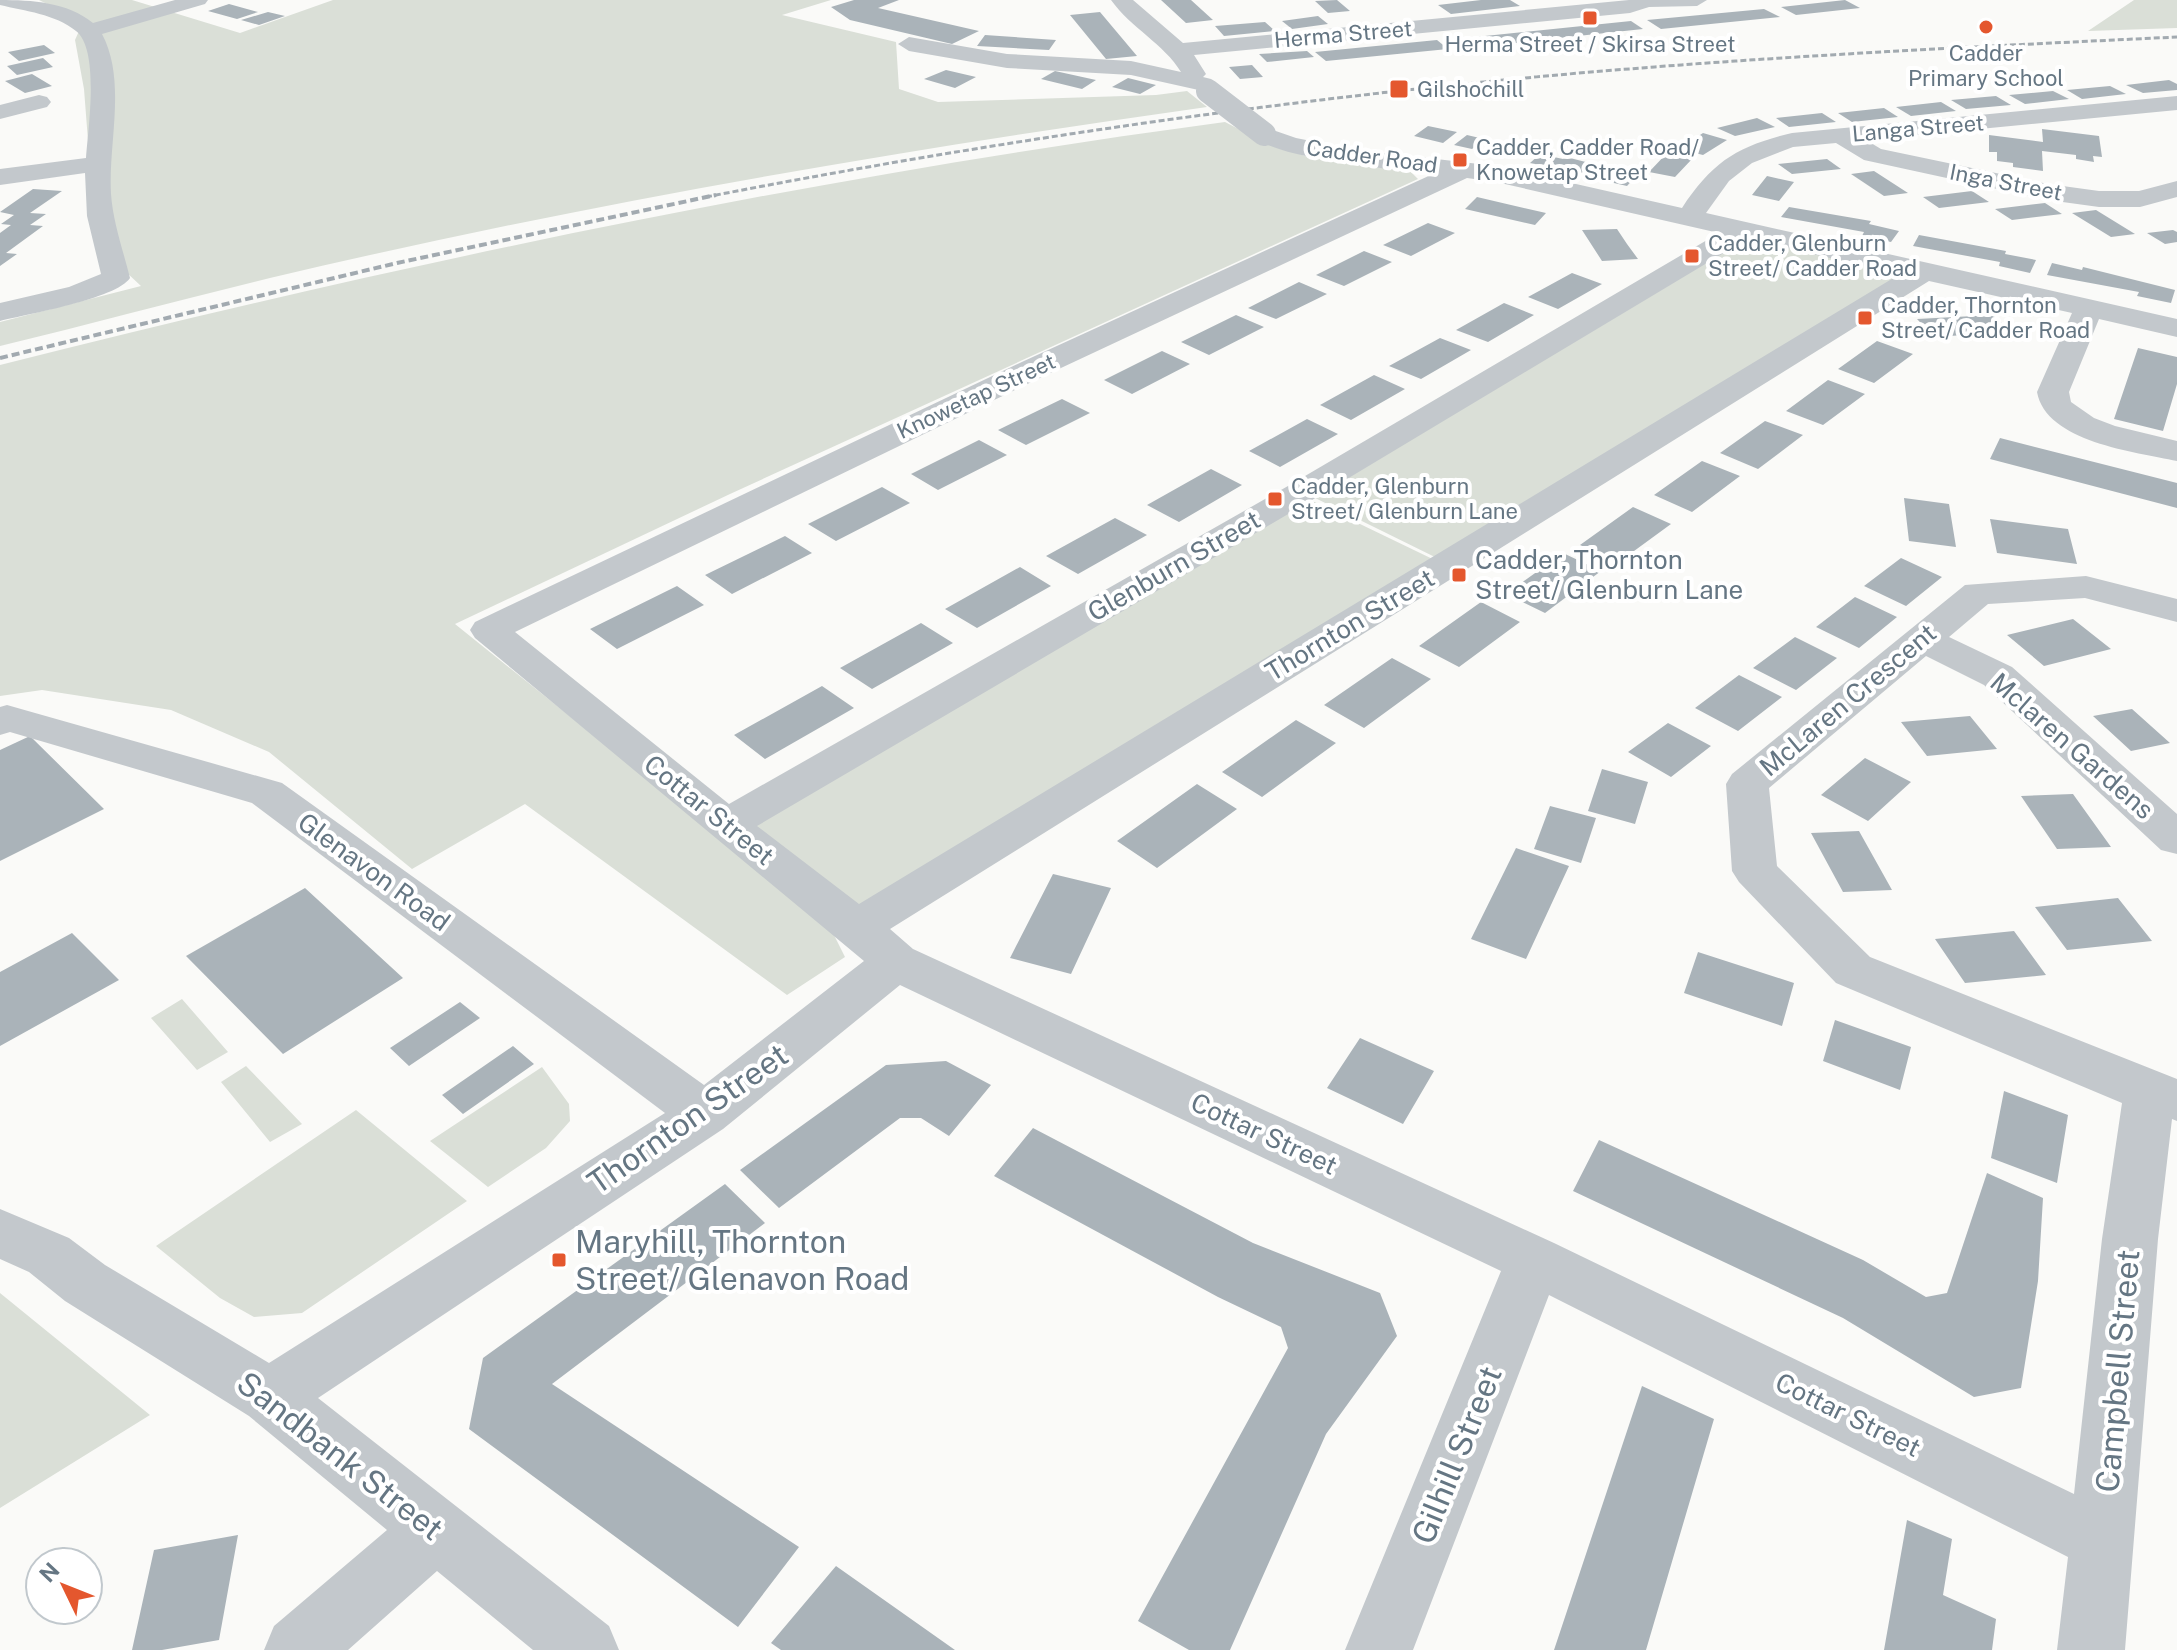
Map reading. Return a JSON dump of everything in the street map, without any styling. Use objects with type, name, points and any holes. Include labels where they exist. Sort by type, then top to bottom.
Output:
[{"type":"street","points":[[0,312],[79,293],[116,278],[98,199],[102,69],[90,31],[59,13],[5,0]]},
{"type":"street","points":[[90,31],[198,0]]},
{"type":"street","points":[[1121,0],[1166,43],[1179,50],[1181,58],[1206,88]]},
{"type":"street","name":"Herma Street","points":[[1179,50],[1630,7],[1646,1],[1697,0]]},
{"type":"street","points":[[1383,12],[1402,28]]},
{"type":"street","name":"Cadder Road","points":[[909,44],[1007,61],[1131,68],[1206,88],[1264,134],[1289,144],[1351,157],[1466,169],[2177,328]]},
{"type":"street","points":[[0,112],[39,102]]},
{"type":"street","name":"Langa Street","points":[[1690,217],[1713,180],[1745,156],[1792,140],[2177,103]]},
{"type":"street","name":"Inga Street","points":[[1840,135],[1873,155],[2048,192],[2099,199],[2140,199],[2177,189]]},
{"type":"street","points":[[0,177],[97,164]]},
{"type":"street","name":"Knowetap Street","points":[[489,630],[1035,368],[1466,169]]},
{"type":"street","name":"Glenburn Street","points":[[726,825],[1300,493],[1743,230]]},
{"type":"street","name":"Thornton Street","points":[[270,1396],[705,1114],[877,945],[1923,272]]},
{"type":"street","points":[[2089,308],[2053,392],[2055,404],[2066,415],[2087,427],[2177,451]]},
{"type":"street","name":"McLaren Crescent","points":[[2163,1096],[1853,970],[1755,871],[1747,784],[1978,593],[2086,587],[2177,611]]},
{"type":"street","name":"Cottar Street","points":[[489,630],[877,945],[1534,1260],[2103,1541]]},
{"type":"street","name":"Mclaren Gardens","points":[[1921,638],[1998,676],[2177,839]]},
{"type":"street","name":"Glenavon Road","points":[[0,722],[7,718],[267,793],[705,1114]]},
{"type":"street","name":"Campbell Street","points":[[2091,1650],[2130,1239],[2163,1096]]},
{"type":"street","name":"Sandbank Street","points":[[0,1233],[49,1255],[85,1283],[270,1396],[585,1650]]},
{"type":"street","name":"Gilhill Street","points":[[1379,1650],[1534,1260]]},
{"type":"street","points":[[298,1650],[436,1529]]},
{"type":"shaded area","points":[[39,0],[132,0],[240,33],[333,0],[831,0],[782,15],[896,42],[899,89],[938,102],[1156,95],[1187,91],[1207,107],[854,161],[619,203],[386,251],[0,346],[0,322],[141,286],[96,244],[84,89],[75,40],[83,22]]},
{"type":"shaded area","points":[[2134,0],[2177,0],[2177,28],[2088,31]]},
{"type":"shaded area","points":[[1225,122],[1260,140],[1305,156],[1411,172],[1418,179],[730,494],[455,624],[719,836],[1302,496],[1445,565],[833,933],[845,957],[787,995],[525,804],[412,869],[269,752],[171,710],[42,690],[0,696],[0,365],[304,292],[609,226],[916,169]]},
{"type":"shaded area","points":[[1742,232],[1915,272],[1447,563],[1305,493]]},
{"type":"shaded area","points":[[182,999],[228,1052],[197,1070],[151,1018]]},
{"type":"shaded area","points":[[246,1066],[302,1124],[270,1142],[221,1082]]},
{"type":"shaded area","points":[[542,1067],[569,1104],[570,1121],[546,1148],[488,1187],[430,1141]]},
{"type":"shaded area","points":[[356,1110],[467,1201],[302,1313],[254,1317],[220,1298],[156,1246]]},
{"type":"shaded area","points":[[0,1293],[150,1415],[0,1508]]},
{"type":"building","points":[[854,0],[899,0],[878,8],[979,31],[952,44],[850,20],[831,7]]},
{"type":"building","points":[[1161,0],[1191,0],[1213,20],[1186,23]]},
{"type":"building","points":[[1337,0],[1350,11],[1328,13],[1315,1]]},
{"type":"building","points":[[1510,0],[1520,6],[1451,14],[1438,5]]},
{"type":"building","points":[[1845,0],[1860,8],[1796,15],[1781,7]]},
{"type":"building","points":[[229,4],[258,12],[237,19],[208,11]]},
{"type":"building","points":[[1764,9],[1780,17],[1661,29],[1647,20]]},
{"type":"building","points":[[268,12],[285,16],[259,25],[241,20]]},
{"type":"building","points":[[1100,12],[1137,56],[1106,59],[1070,15]]},
{"type":"building","points":[[1318,16],[1328,24],[1292,29],[1282,21]]},
{"type":"building","points":[[1631,21],[1643,29],[1467,48],[1456,39]]},
{"type":"building","points":[[1265,22],[1275,31],[1224,36],[1215,26]]},
{"type":"building","points":[[985,35],[1056,40],[1049,50],[977,46]]},
{"type":"building","points":[[1437,40],[1448,49],[1326,61],[1315,52]]},
{"type":"building","points":[[44,45],[55,53],[19,61],[8,52]]},
{"type":"building","points":[[1307,51],[1314,57],[1267,62],[1259,54]]},
{"type":"building","points":[[43,58],[53,67],[17,75],[7,66]]},
{"type":"building","points":[[1252,65],[1263,77],[1240,79],[1229,67]]},
{"type":"building","points":[[946,70],[976,77],[955,88],[924,79]]},
{"type":"building","points":[[1055,71],[1096,80],[1082,89],[1041,79]]},
{"type":"building","points":[[32,74],[52,86],[25,93],[5,81]]},
{"type":"building","points":[[1128,78],[1156,85],[1140,94],[1112,87]]},
{"type":"building","points":[[2169,80],[2177,84],[2177,90],[2143,93],[2126,85]]},
{"type":"building","points":[[2110,86],[2126,94],[2082,99],[2067,90]]},
{"type":"building","points":[[2053,91],[2069,99],[2025,104],[2009,95]]},
{"type":"building","points":[[1996,96],[2011,105],[1966,109],[1951,100]]},
{"type":"building","points":[[1941,102],[1956,111],[1911,116],[1896,107]]},
{"type":"building","points":[[1884,108],[1898,117],[1852,122],[1838,113]]},
{"type":"building","points":[[1822,113],[1836,122],[1789,127],[1776,118]]},
{"type":"building","points":[[1757,118],[1775,127],[1735,136],[1717,128]]},
{"type":"building","points":[[1428,126],[1457,132],[1443,143],[1414,136]]},
{"type":"building","points":[[2042,129],[2099,136],[2102,157],[2093,156],[2094,162],[2076,159],[2076,155],[2042,151],[2043,171],[2013,167],[2013,163],[1997,161],[1997,152],[1989,152],[1989,135],[2043,142]]},
{"type":"building","points":[[1703,133],[1727,140],[1703,155],[1679,149]]},
{"type":"building","points":[[1467,135],[1484,139],[1472,149],[1454,145]]},
{"type":"building","points":[[1496,143],[1517,147],[1506,157],[1485,152]]},
{"type":"building","points":[[1667,153],[1692,159],[1675,177],[1649,172]]},
{"type":"building","points":[[1540,154],[1566,157],[1637,175],[1627,186],[1601,180],[1604,177],[1530,163]]},
{"type":"building","points":[[1827,159],[1841,169],[1792,174],[1778,164]]},
{"type":"building","points":[[1874,171],[1908,193],[1884,196],[1851,174]]},
{"type":"building","points":[[1767,176],[1794,182],[1779,201],[1752,195]]},
{"type":"building","points":[[33,189],[62,191],[30,213],[46,214],[30,225],[43,226],[6,253],[17,254],[0,266],[0,233],[11,225],[1,224],[14,215],[0,212]]},
{"type":"building","points":[[1972,191],[1989,202],[1939,208],[1923,197]]},
{"type":"building","points":[[1477,197],[1546,213],[1535,225],[1465,209]]},
{"type":"building","points":[[2045,203],[2062,214],[2012,220],[1995,209]]},
{"type":"building","points":[[1789,207],[1871,221],[1869,224],[1899,231],[1891,242],[1862,236],[1864,232],[1781,217]]},
{"type":"building","points":[[2096,210],[2135,234],[2111,237],[2072,213]]},
{"type":"building","points":[[1428,223],[1455,233],[1411,256],[1383,245]]},
{"type":"building","points":[[1617,229],[1638,259],[1602,261],[1582,230]]},
{"type":"building","points":[[2177,232],[2177,242],[2165,244],[2147,233]]},
{"type":"building","points":[[1919,235],[2006,251],[2005,254],[2036,260],[2030,273],[1999,266],[2000,262],[1913,246]]},
{"type":"building","points":[[1364,251],[1392,262],[1344,286],[1316,275]]},
{"type":"building","points":[[2052,263],[2082,270],[2083,267],[2175,290],[2171,303],[2137,296],[2139,292],[2047,275]]},
{"type":"building","points":[[1572,273],[1602,284],[1558,309],[1528,297]]},
{"type":"building","points":[[1299,282],[1327,294],[1276,319],[1248,308]]},
{"type":"building","points":[[1504,303],[1534,315],[1488,342],[1456,330]]},
{"type":"building","points":[[1236,315],[1264,327],[1209,355],[1181,342]]},
{"type":"building","points":[[1993,315],[2012,332],[1934,337],[1917,319]]},
{"type":"building","points":[[1440,338],[1471,350],[1421,379],[1389,366]]},
{"type":"building","points":[[1877,341],[1913,354],[1874,383],[1838,369]]},
{"type":"building","points":[[2138,348],[2177,357],[2177,384],[2163,431],[2114,419]]},
{"type":"building","points":[[1162,351],[1190,364],[1132,394],[1104,380]]},
{"type":"building","points":[[1374,375],[1405,389],[1351,420],[1320,405]]},
{"type":"building","points":[[1828,380],[1865,394],[1823,425],[1786,411]]},
{"type":"building","points":[[1062,399],[1090,413],[1026,445],[998,430]]},
{"type":"building","points":[[1307,419],[1338,434],[1280,467],[1249,451]]},
{"type":"building","points":[[1765,421],[1803,435],[1758,469],[1720,453]]},
{"type":"building","points":[[2000,438],[2177,483],[2177,508],[1990,459]]},
{"type":"building","points":[[979,440],[1007,455],[938,490],[911,474]]},
{"type":"building","points":[[1702,461],[1740,476],[1692,512],[1654,495]]},
{"type":"building","points":[[1211,469],[1242,485],[1179,522],[1147,505]]},
{"type":"building","points":[[882,487],[910,503],[836,541],[808,524]]},
{"type":"building","points":[[1904,498],[1949,504],[1956,547],[1909,541]]},
{"type":"building","points":[[1633,507],[1671,524],[1619,562],[1580,545]]},
{"type":"building","points":[[1115,518],[1147,535],[1078,574],[1046,556]]},
{"type":"building","points":[[1990,519],[2068,529],[2077,564],[1997,553]]},
{"type":"building","points":[[785,536],[812,553],[732,594],[705,575]]},
{"type":"building","points":[[1563,553],[1601,571],[1545,613],[1506,594]]},
{"type":"building","points":[[1901,558],[1942,577],[1906,606],[1864,586]]},
{"type":"building","points":[[1020,567],[1051,586],[977,628],[945,609]]},
{"type":"building","points":[[677,586],[704,605],[617,649],[590,629]]},
{"type":"building","points":[[1855,597],[1897,617],[1859,648],[1816,627]]},
{"type":"building","points":[[1481,602],[1520,622],[1459,667],[1419,646]]},
{"type":"building","points":[[2073,619],[2111,649],[2044,666],[2007,635]]},
{"type":"building","points":[[921,623],[953,643],[872,689],[840,668]]},
{"type":"building","points":[[1795,637],[1837,658],[1796,690],[1753,668]]},
{"type":"building","points":[[1392,658],[1431,679],[1364,728],[1324,705]]},
{"type":"building","points":[[1739,675],[1782,697],[1738,731],[1695,708]]},
{"type":"building","points":[[822,686],[854,708],[765,759],[734,735]]},
{"type":"building","points":[[2132,709],[2170,743],[2131,751],[2093,716]]},
{"type":"building","points":[[1970,716],[1997,749],[1927,756],[1901,722]]},
{"type":"building","points":[[1296,720],[1336,743],[1262,797],[1222,772]]},
{"type":"building","points":[[1668,723],[1711,746],[1671,777],[1628,752]]},
{"type":"building","points":[[30,736],[104,809],[0,861],[0,750]]},
{"type":"building","points":[[1865,758],[1911,782],[1868,821],[1821,795]]},
{"type":"building","points":[[1602,769],[1648,782],[1635,824],[1588,811]]},
{"type":"building","points":[[1197,784],[1237,809],[1157,868],[1117,841]]},
{"type":"building","points":[[2073,794],[2111,847],[2057,849],[2021,796]]},
{"type":"building","points":[[1550,806],[1596,818],[1581,863],[1534,849]]},
{"type":"building","points":[[1859,831],[1892,890],[1843,892],[1811,833]]},
{"type":"building","points":[[1516,848],[1569,866],[1526,959],[1471,939]]},
{"type":"building","points":[[1053,874],[1111,888],[1071,974],[1010,958]]},
{"type":"building","points":[[305,888],[403,978],[283,1054],[186,956]]},
{"type":"building","points":[[2118,898],[2152,941],[2067,950],[2035,907]]},
{"type":"building","points":[[2014,931],[2046,975],[1965,983],[1935,939]]},
{"type":"building","points":[[72,933],[119,980],[0,1046],[0,972]]},
{"type":"building","points":[[1698,952],[1794,983],[1782,1026],[1684,993]]},
{"type":"building","points":[[460,1002],[480,1018],[409,1066],[390,1048]]},
{"type":"building","points":[[1835,1020],[1911,1047],[1900,1090],[1823,1061]]},
{"type":"building","points":[[1360,1038],[1434,1071],[1403,1124],[1327,1088]]},
{"type":"building","points":[[513,1046],[534,1064],[463,1114],[442,1095]]},
{"type":"building","points":[[946,1061],[991,1085],[949,1136],[921,1118],[900,1118],[779,1208],[740,1170],[886,1065]]},
{"type":"building","points":[[2004,1091],[2068,1115],[2057,1183],[1991,1158]]},
{"type":"building","points":[[1033,1128],[1253,1243],[1380,1293],[1397,1336],[1326,1434],[1230,1650],[1189,1650],[1138,1621],[1288,1348],[1281,1327],[1218,1297],[994,1176]]},
{"type":"building","points":[[1599,1140],[1863,1260],[1926,1297],[1947,1293],[1987,1173],[2043,1198],[2038,1281],[2021,1388],[1974,1397],[1843,1318],[1573,1191]]},
{"type":"building","points":[[725,1184],[765,1223],[552,1384],[799,1547],[738,1627],[469,1429],[483,1358]]},
{"type":"building","points":[[1642,1386],[1714,1419],[1646,1650],[1554,1650]]},
{"type":"building","points":[[1907,1520],[1952,1539],[1943,1595],[1996,1619],[1992,1650],[1884,1650]]},
{"type":"building","points":[[238,1535],[219,1640],[162,1650],[132,1650],[154,1550]]},
{"type":"building","points":[[836,1566],[955,1650],[781,1650],[771,1643]]},
{"type":"railway","points":[[712,196],[914,159],[1124,126],[1440,86],[1782,58],[2177,37]]},
{"type":"railway","points":[[0,358],[397,263],[712,196]]},
{"type":"railway","points":[[706,197],[712,196]]},
{"type":"place","name":"Herma Street / Skirsa Street","points":[[1590,18]]},
{"type":"place","name":"Cadder Primary School","points":[[1986,27]]},
{"type":"place","name":"Gilshochill","points":[[1399,89]]},
{"type":"place","name":"Cadder, Cadder Road/ Knowetap Street","points":[[1460,160]]},
{"type":"place","name":"Cadder, Glenburn Street/ Cadder Road","points":[[1692,256]]},
{"type":"place","name":"Cadder, Thornton Street/ Cadder Road","points":[[1865,318]]},
{"type":"place","name":"Cadder, Glenburn Street/ Glenburn Lane","points":[[1275,499]]},
{"type":"place","name":"Cadder, Thornton Street/ Glenburn Lane","points":[[1459,575]]},
{"type":"place","name":"Maryhill, Thornton Street/ Glenavon Road","points":[[559,1260]]}]
